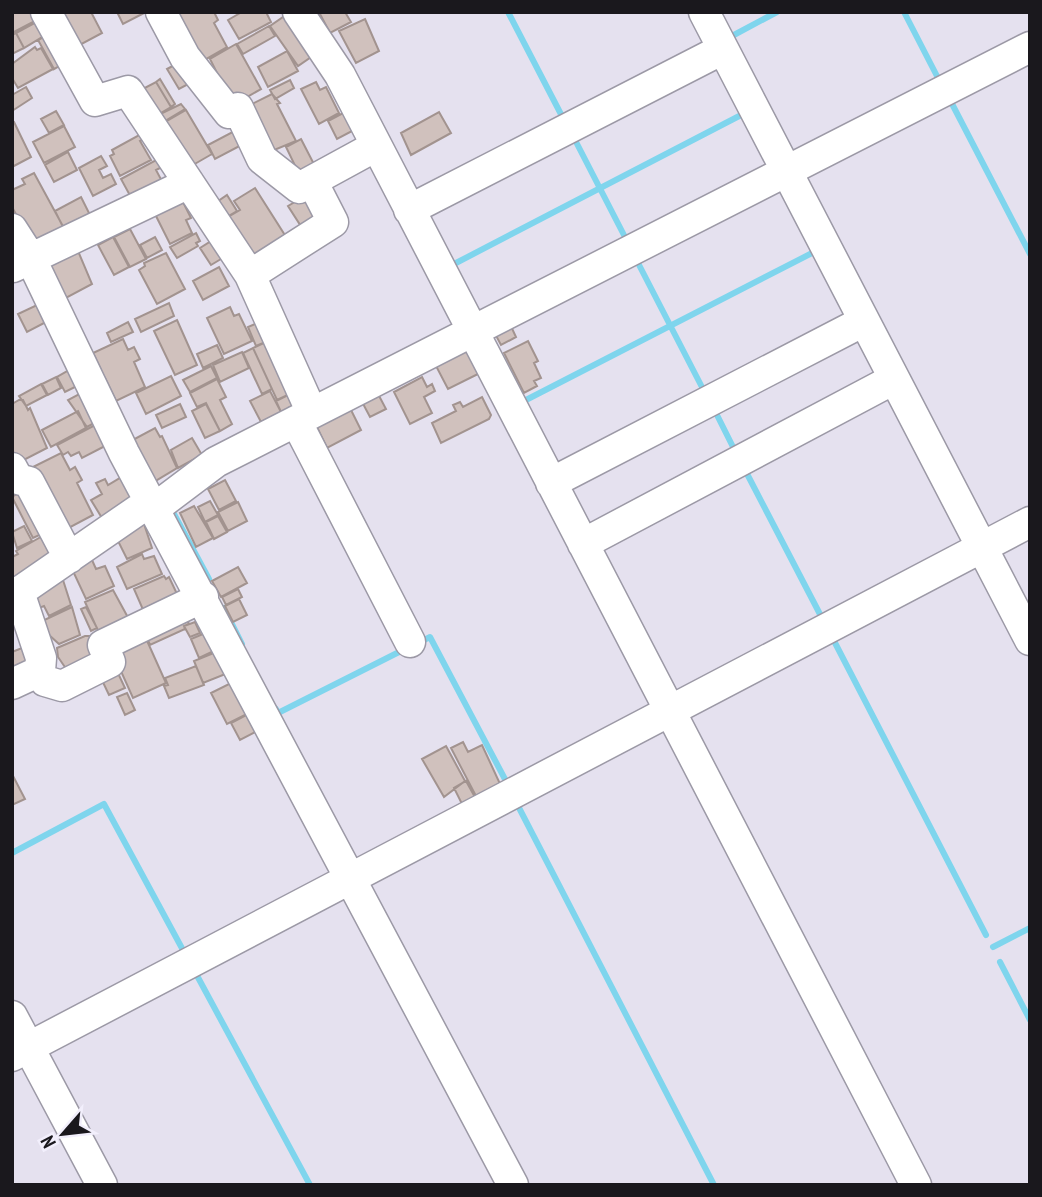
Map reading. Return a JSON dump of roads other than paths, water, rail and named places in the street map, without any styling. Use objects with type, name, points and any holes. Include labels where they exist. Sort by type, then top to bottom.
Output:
[{"type":"street","points":[[46,12],[95,102],[128,91],[250,275],[304,417],[410,642]]},
{"type":"street","points":[[161,12],[185,57],[229,113],[238,108],[262,159],[299,188],[376,146]]},
{"type":"street","points":[[299,12],[340,75],[916,1185]]},
{"type":"street","points":[[704,12],[1030,640]]},
{"type":"street","points":[[203,597],[103,645],[110,662],[62,686],[45,681],[40,671],[41,657],[16,592],[216,462],[1030,47]]},
{"type":"street","points":[[410,210],[723,49]]},
{"type":"street","points":[[250,275],[333,222],[312,181]]},
{"type":"street","points":[[21,262],[189,183]]},
{"type":"street","points":[[12,229],[21,262],[203,597],[513,1185]]},
{"type":"street","points":[[551,483],[864,321]]},
{"type":"street","points":[[583,544],[894,379]]},
{"type":"street","points":[[12,468],[18,479],[29,482],[69,558]]},
{"type":"street","points":[[20,1052],[1030,522]]},
{"type":"street","points":[[12,684],[40,671]]},
{"type":"street","points":[[12,1016],[20,1052],[102,1185]]},
{"type":"waterway","points":[[508,12],[565,122]]},
{"type":"waterway","points":[[732,36],[777,12]]},
{"type":"waterway","points":[[904,12],[939,80]]},
{"type":"waterway","points":[[949,98],[1030,254]]},
{"type":"waterway","points":[[454,264],[745,113]]},
{"type":"waterway","points":[[573,136],[627,241]]},
{"type":"waterway","points":[[524,401],[816,251]]},
{"type":"waterway","points":[[636,259],[705,393]]},
{"type":"waterway","points":[[714,409],[736,453]]},
{"type":"waterway","points":[[744,468],[823,620]]},
{"type":"waterway","points":[[174,514],[209,579]]},
{"type":"waterway","points":[[224,608],[242,644]]},
{"type":"waterway","points":[[418,643],[430,637],[507,783]]},
{"type":"waterway","points":[[832,637],[986,935]]},
{"type":"waterway","points":[[276,709],[278,713],[405,649]]},
{"type":"waterway","points":[[516,802],[714,1185]]},
{"type":"waterway","points":[[12,853],[104,804],[184,952]]},
{"type":"waterway","points":[[993,947],[1030,928]]},
{"type":"waterway","points":[[1000,962],[1030,1020]]},
{"type":"waterway","points":[[194,970],[310,1185]]}]
